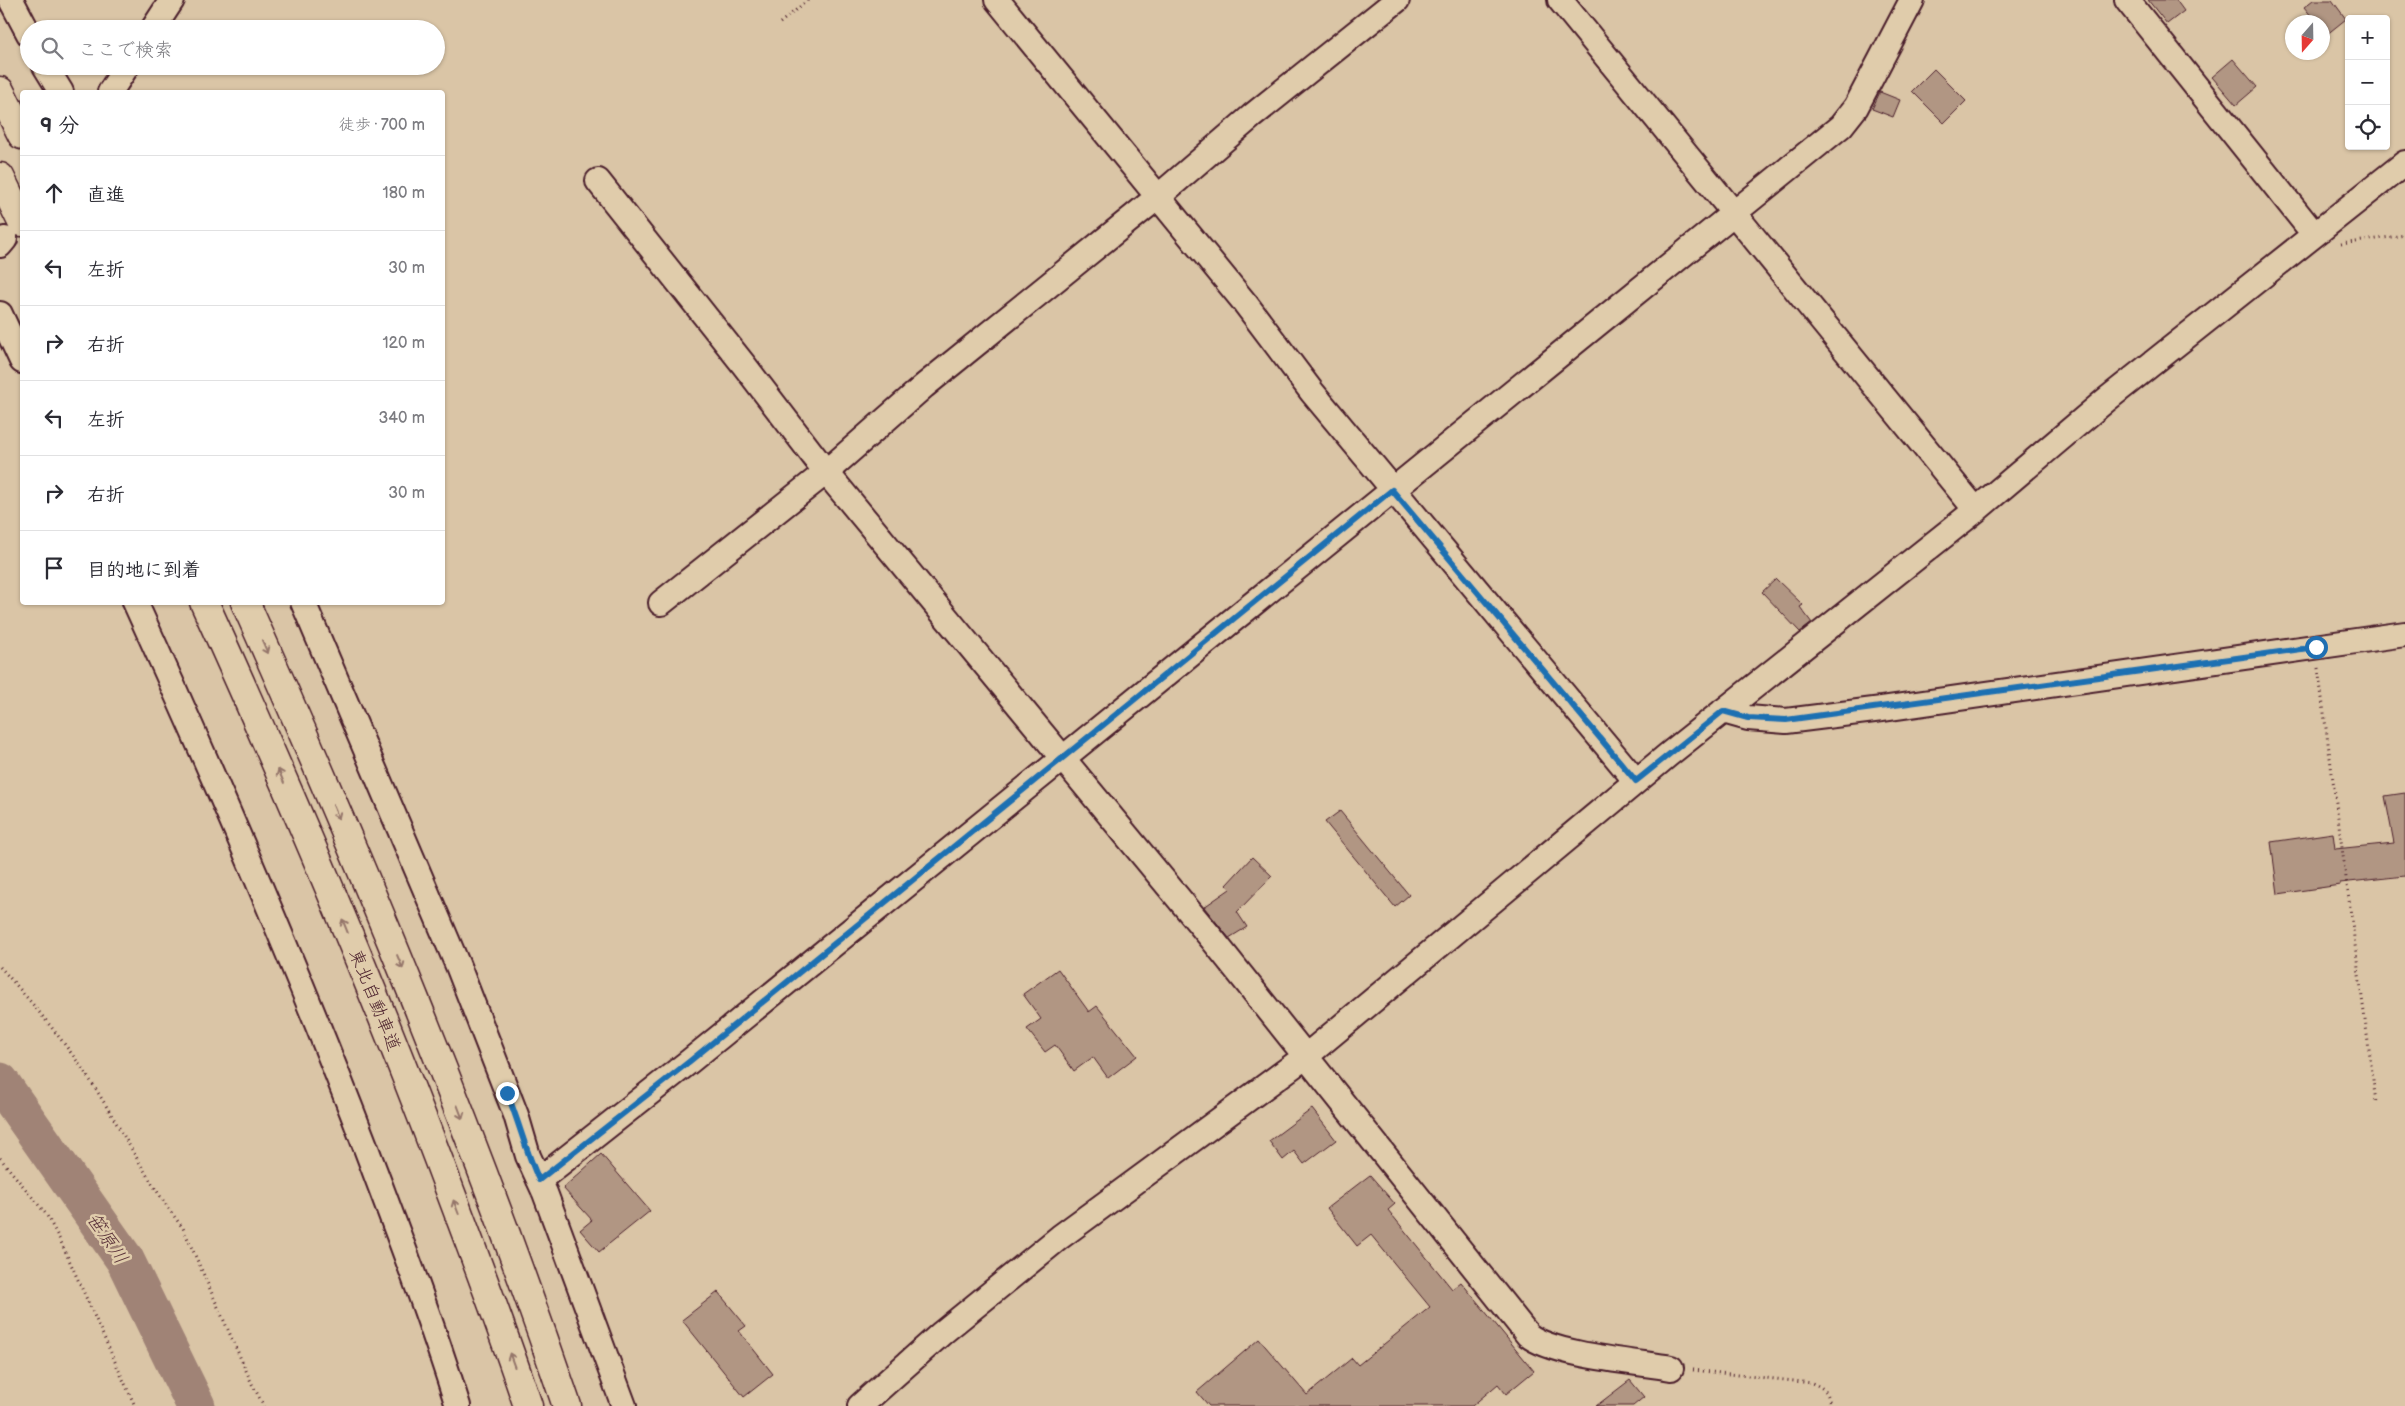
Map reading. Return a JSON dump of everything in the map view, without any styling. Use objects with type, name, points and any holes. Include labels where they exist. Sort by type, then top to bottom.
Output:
[{"type":"highway","points":[[0,91],[20,131]]},
{"type":"highway","points":[[0,178],[9,235]]},
{"type":"highway","name":"東北自動車道","points":[[205,605],[254,712],[401,1064],[473,1252],[528,1406]]},
{"type":"highway","name":"東北自動車道","points":[[246,605],[438,1054],[506,1233],[567,1406]]},
{"type":"street","points":[[11,0],[22,20]]},
{"type":"street","points":[[159,20],[172,0]]},
{"type":"street","points":[[997,0],[1159,196],[1245,303],[1312,392],[1392,490],[1636,781]]},
{"type":"street","points":[[661,604],[826,472],[924,386],[1159,196],[1252,116],[1397,0]]},
{"type":"street","points":[[1560,0],[1976,510]]},
{"type":"street","points":[[539,1180],[690,1061],[1849,118],[1912,0]]},
{"type":"street","points":[[2127,0],[2314,234]]},
{"type":"street","points":[[51,75],[60,90]]},
{"type":"street","points":[[111,90],[121,75]]},
{"type":"street","points":[[860,1406],[942,1333],[1060,1237],[1305,1057],[1636,781],[1976,510],[2106,400],[2405,163]]},
{"type":"street","points":[[598,181],[826,472],[1213,940],[1528,1335],[1536,1342],[1556,1348],[1671,1368]]},
{"type":"street","points":[[0,314],[20,357]]},
{"type":"street","points":[[136,605],[264,893],[320,1029],[418,1284],[458,1406]]},
{"type":"street","points":[[304,605],[458,966],[516,1114],[528,1156],[539,1180],[624,1406]]},
{"type":"street","points":[[1723,711],[1748,718],[1786,720],[2405,634]]},
{"type":"path","points":[[780,23],[808,0]]},
{"type":"path","points":[[2314,234],[2326,244],[2336,245],[2405,235]]},
{"type":"path","points":[[2316,647],[2376,1102]]},
{"type":"path","points":[[0,967],[18,987],[89,1079],[166,1206],[183,1228],[252,1384],[264,1406]]},
{"type":"path","points":[[0,1158],[36,1200],[54,1228],[136,1406]]},
{"type":"path","points":[[1671,1368],[1812,1383],[1824,1388],[1829,1398],[1830,1406]]},
{"type":"building","points":[[2148,0],[2176,0],[2184,11],[2167,24]]},
{"type":"building","points":[[2313,0],[2332,0],[2345,20],[2330,32],[2330,15],[2310,15],[2304,7]]},
{"type":"building","points":[[2233,59],[2257,87],[2236,105],[2212,77]]},
{"type":"building","points":[[1934,69],[1966,101],[1944,123],[1912,91]]},
{"type":"building","points":[[1880,92],[1900,100],[1893,117],[1872,109]]},
{"type":"building","points":[[1776,579],[1803,605],[1800,607],[1812,623],[1800,632],[1762,592]]},
{"type":"building","points":[[2405,793],[2405,876],[2340,883],[2340,885],[2278,894],[2271,842],[2333,833],[2335,849],[2394,843],[2385,796]]},
{"type":"building","points":[[1340,811],[1409,895],[1395,907],[1325,822]]},
{"type":"building","points":[[1252,857],[1272,876],[1237,912],[1247,927],[1229,938],[1204,907],[1230,889],[1226,885]]},
{"type":"building","points":[[1058,969],[1089,1012],[1097,1006],[1137,1056],[1108,1078],[1093,1057],[1074,1071],[1055,1045],[1045,1052],[1027,1029],[1041,1019],[1023,994]]},
{"type":"building","points":[[1312,1109],[1336,1140],[1304,1164],[1294,1151],[1283,1160],[1269,1141]]},
{"type":"building","points":[[601,1154],[650,1211],[599,1252],[580,1230],[592,1220],[563,1188]]},
{"type":"building","points":[[1370,1175],[1395,1204],[1388,1210],[1452,1289],[1461,1282],[1534,1371],[1506,1394],[1498,1384],[1472,1406],[1209,1406],[1197,1392],[1259,1339],[1307,1395],[1352,1358],[1358,1365],[1430,1307],[1371,1235],[1357,1246],[1327,1208]]},
{"type":"building","points":[[718,1292],[746,1326],[739,1331],[773,1374],[744,1397],[682,1320]]},
{"type":"building","points":[[1630,1380],[1644,1397],[1633,1406],[1596,1406]]},
{"type":"waterway","name":"笹原川","points":[[0,1082],[125,1260],[196,1406]]},
{"type":"route","points":[[507,1093],[525,1140],[528,1156],[539,1180],[690,1061],[1392,490],[1636,781],[1723,711],[1748,718],[1786,720],[1882,709],[2316,647]]}]
